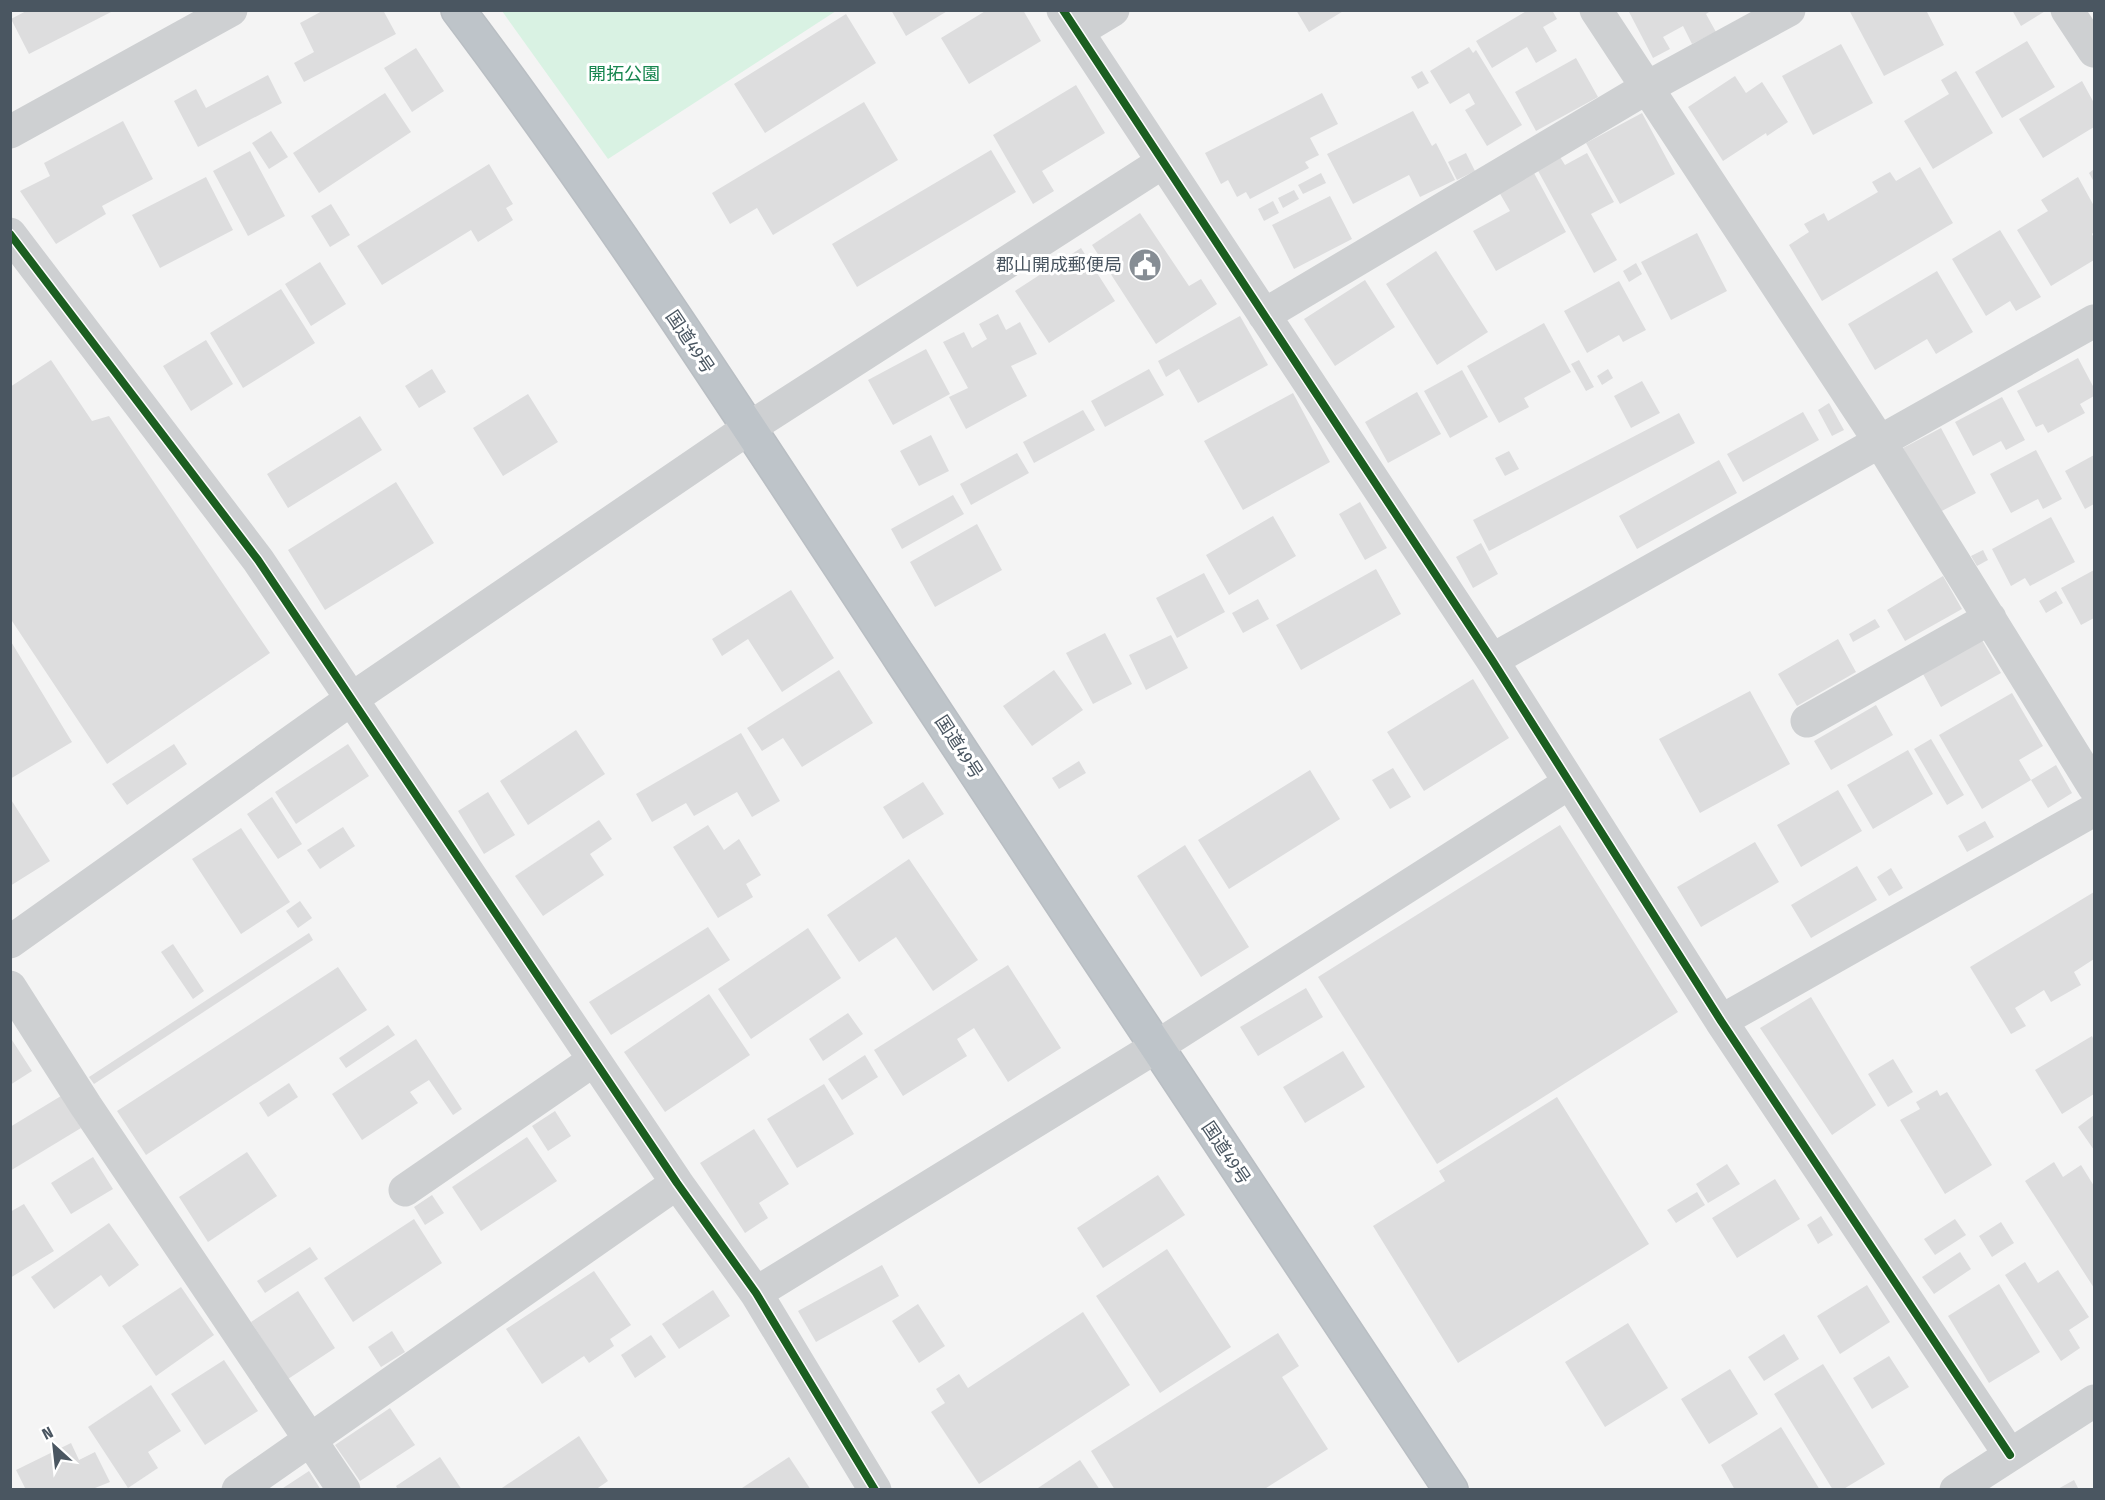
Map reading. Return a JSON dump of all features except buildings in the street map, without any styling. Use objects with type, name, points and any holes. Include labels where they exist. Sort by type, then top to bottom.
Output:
[{"type":"highway","name":"国道49号","points":[[458,10],[531,107],[749,428],[1156,1047],[1451,1490]]},
{"type":"street","points":[[10,132],[231,10]]},
{"type":"street","points":[[1113,10],[1070,21],[1492,660],[1721,1021],[2010,1455]]},
{"type":"street","points":[[1596,10],[1880,442],[2094,787]]},
{"type":"street","points":[[1264,315],[1648,87],[1789,10]]},
{"type":"street","points":[[2067,10],[2094,51]]},
{"type":"street","points":[[10,942],[350,700],[749,428],[1163,162]]},
{"type":"street","points":[[10,234],[258,560],[677,1183],[756,1293],[875,1490]]},
{"type":"street","points":[[1492,660],[2094,321]]},
{"type":"street","points":[[1807,721],[1990,618]]},
{"type":"street","points":[[756,1293],[1156,1047],[1569,783]]},
{"type":"street","points":[[1721,1021],[2094,810]]},
{"type":"street","points":[[10,987],[86,1106],[344,1490]]},
{"type":"street","points":[[405,1190],[594,1060]]},
{"type":"street","points":[[238,1490],[677,1183]]},
{"type":"street","points":[[1956,1490],[2094,1401]]},
{"type":"green space","name":"開拓公園","points":[[502,11],[836,11],[608,159]]},
{"type":"cycle path","points":[[1063,10],[1492,660],[1721,1021],[2010,1455]]},
{"type":"cycle path","points":[[10,234],[258,560],[677,1183],[756,1293],[875,1490]]},
{"type":"place","name":"郡山開成郵便局","points":[[1145,265]]}]
